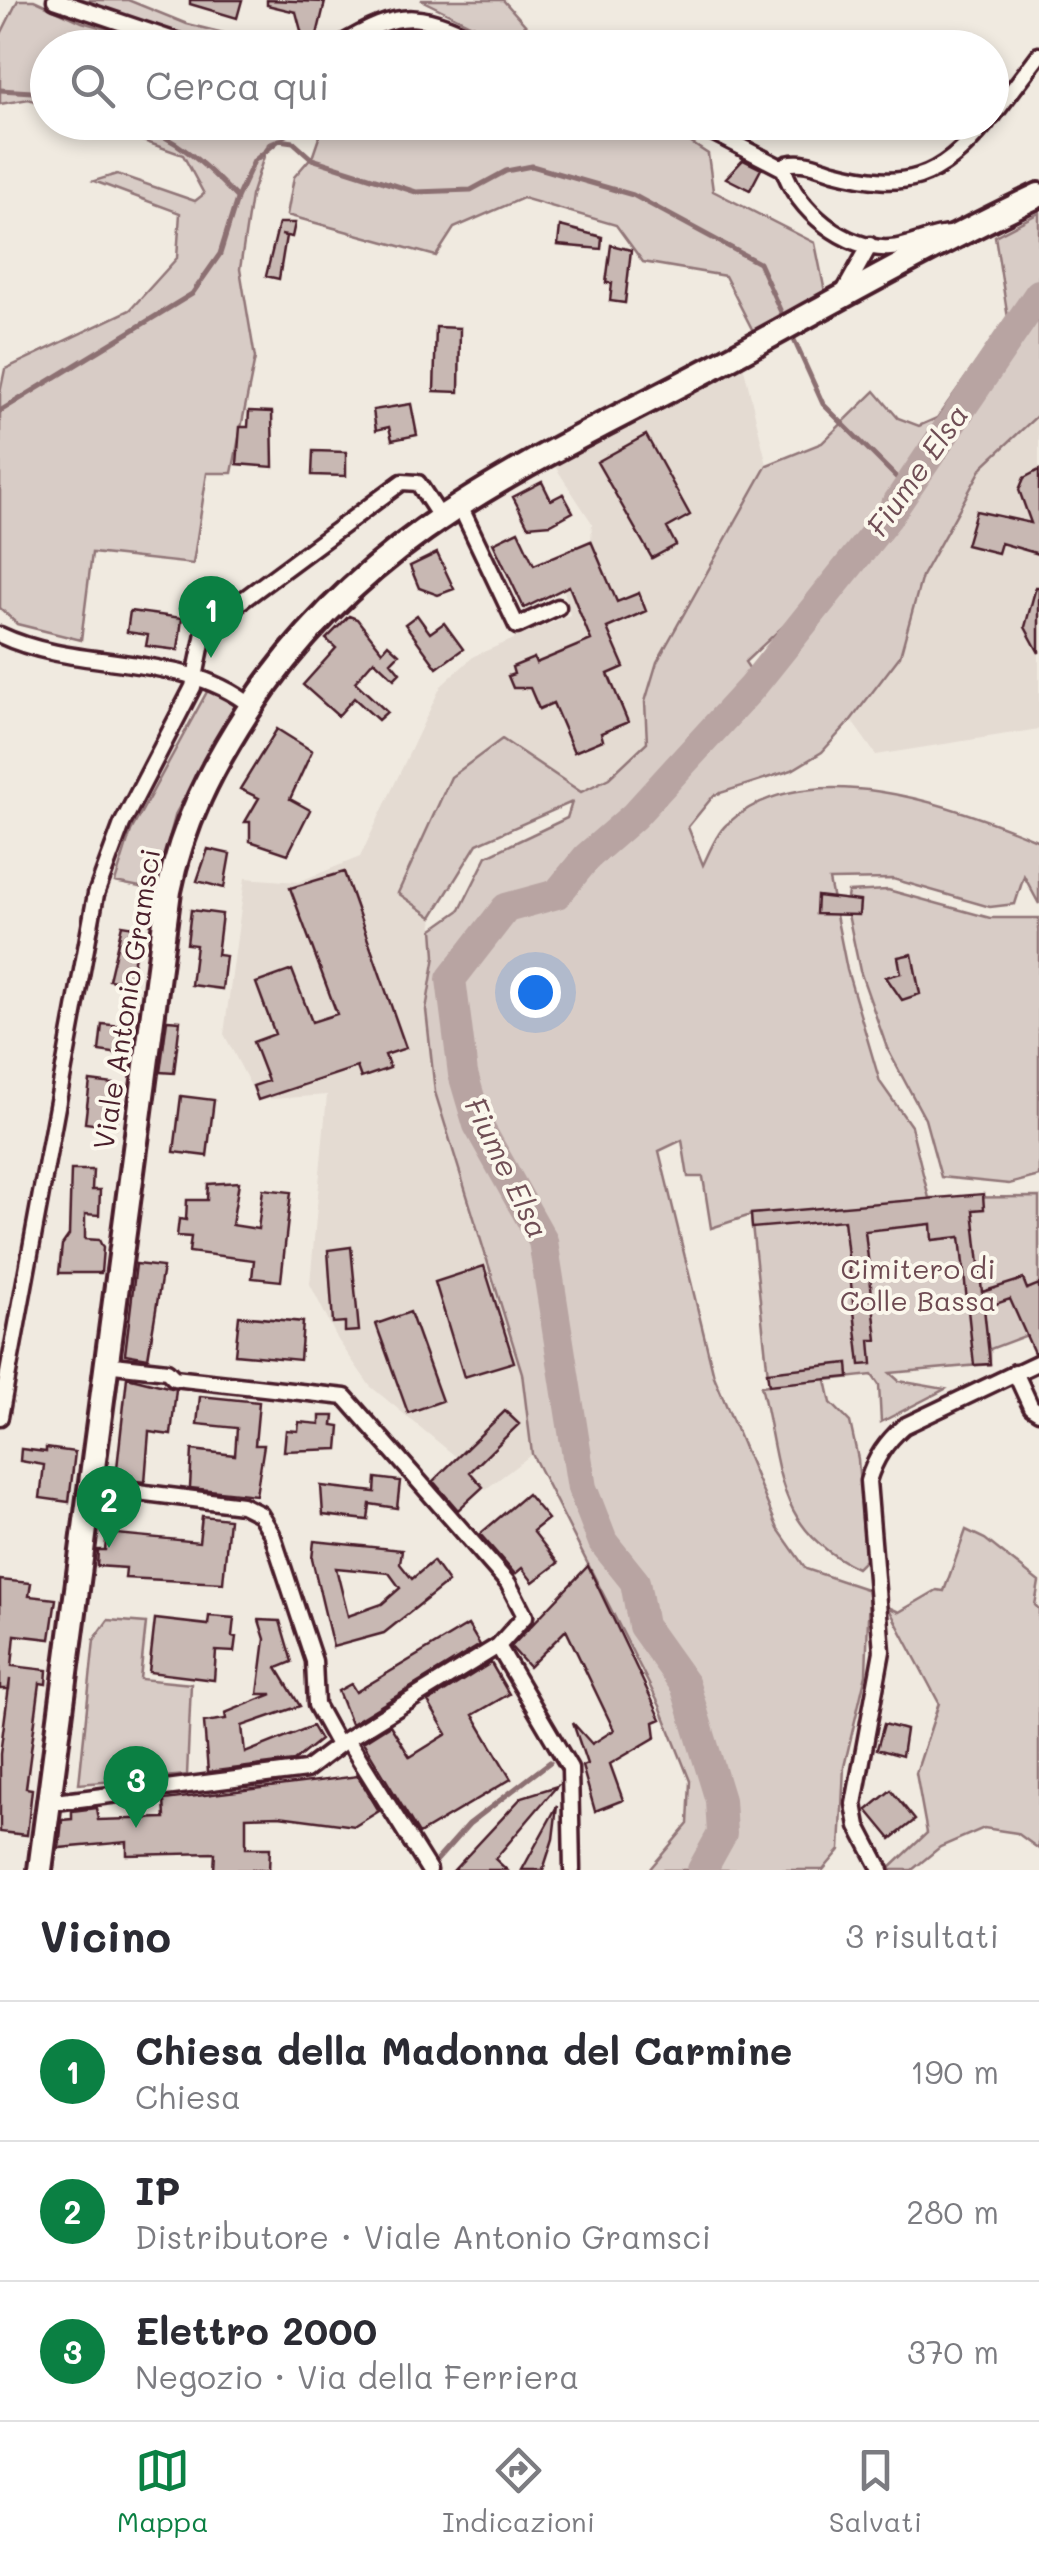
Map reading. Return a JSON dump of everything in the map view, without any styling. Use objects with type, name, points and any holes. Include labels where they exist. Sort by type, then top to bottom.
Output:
[{"type":"main road","name":"Viale Antonio Gramsci","points":[[39,1868],[175,864],[207,780],[251,706],[284,658],[335,600],[395,547],[449,510],[1039,194]]},
{"type":"street","points":[[55,0],[144,30]]},
{"type":"street","points":[[364,30],[380,20],[408,17],[442,22],[457,30]]},
{"type":"street","points":[[1009,94],[1039,56]]},
{"type":"street","points":[[728,140],[784,169],[814,217],[833,233],[893,248],[936,235],[962,234]]},
{"type":"street","points":[[784,169],[788,164],[806,163],[871,182],[902,182],[957,152],[969,140]]},
{"type":"street","points":[[840,300],[870,245]]},
{"type":"street","points":[[0,1417],[96,894],[122,824],[196,676],[199,640],[211,622],[294,566],[400,484],[418,483],[449,510],[517,626],[558,607]]},
{"type":"street","points":[[0,636],[55,656],[196,676],[251,706]]},
{"type":"street","points":[[881,1870],[858,1826],[854,1804],[882,1650],[868,1481],[880,1452],[904,1426],[1039,1362]]},
{"type":"street","points":[[48,1803],[294,1774],[310,1768],[343,1742],[498,1646],[524,1620],[518,1596],[345,1397],[174,1378],[167,1372],[106,1364]]},
{"type":"street","points":[[1015,1372],[1031,1407],[1039,1412]]},
{"type":"street","points":[[90,1486],[242,1505],[260,1514],[272,1534],[316,1672],[314,1700],[429,1870]]},
{"type":"street","points":[[498,1646],[570,1768],[572,1870]]},
{"type":"shaded area","points":[[738,343],[767,465],[657,662],[645,702],[647,742],[609,778],[580,792],[502,739],[398,892],[432,917],[435,956],[426,1010],[435,1092],[522,1373],[532,1454],[486,1489],[460,1460],[370,1386],[338,1340],[310,1284],[327,1095],[258,1100],[224,1034],[245,878],[298,882],[360,857],[441,686],[474,656],[570,615],[556,556],[591,541],[592,523],[543,448]]},
{"type":"shaded area","points":[[1039,414],[1039,729],[876,755],[851,720],[900,656],[922,576],[983,466]]},
{"type":"green space","points":[[18,0],[34,0],[110,30],[30,30],[30,99],[0,104],[0,36]]},
{"type":"green space","points":[[76,0],[128,0],[211,30],[158,30]]},
{"type":"green space","points":[[421,0],[503,0],[530,30],[482,30]]},
{"type":"green space","points":[[141,140],[277,140],[268,144],[251,196],[240,269],[255,358],[232,473],[207,473],[193,564],[92,553],[81,640],[17,624],[0,608],[0,393],[5,369],[130,310],[177,258],[180,213],[94,181],[117,174],[195,201],[204,194],[183,155]]},
{"type":"green space","points":[[318,140],[687,140],[708,154],[713,191],[815,243],[825,292],[753,331],[725,276],[643,262],[616,225],[523,198],[454,228],[436,256],[287,215],[294,177],[313,155]]},
{"type":"green space","name":"Cimitero di Colle Bassa","points":[[1039,213],[1039,414],[983,466],[922,576],[900,656],[851,720],[822,752],[792,770],[714,795],[688,827],[703,865],[722,829],[759,803],[796,791],[837,788],[923,801],[1039,841],[1039,904],[1024,876],[1015,904],[990,907],[893,879],[829,880],[847,970],[880,1082],[911,1126],[929,1198],[1039,1197],[1039,1341],[1027,1335],[990,1349],[990,1364],[890,1373],[899,1381],[945,1389],[881,1422],[879,1385],[872,1375],[826,1380],[831,1403],[850,1422],[858,1459],[865,1560],[857,1568],[809,1534],[785,1491],[761,1386],[769,1385],[751,1215],[711,1228],[703,1177],[688,1177],[682,1140],[659,1151],[714,1376],[778,1529],[806,1569],[869,1590],[866,1674],[844,1767],[840,1850],[823,1870],[649,1870],[688,1824],[690,1781],[660,1706],[532,1454],[522,1373],[435,1092],[426,1010],[435,956],[433,929],[460,910],[487,856],[567,818],[572,802],[477,844],[432,917],[398,893],[451,777],[502,739],[581,792],[609,778],[647,742],[645,702],[657,662],[767,465],[822,443],[875,391],[898,418],[919,426],[937,418],[1008,318],[995,236]],"holes":[[[840,573],[847,581],[759,683],[745,662]]]},
{"type":"green space","points":[[208,690],[236,704],[176,813],[155,890],[115,882],[131,831]]},
{"type":"green space","points":[[888,890],[990,918],[1039,918],[1039,1176],[1009,1184],[941,1177],[925,1119],[887,1048],[860,971],[846,905],[848,892]]},
{"type":"green space","points":[[966,1530],[985,1539],[1039,1582],[1035,1605],[1039,1609],[1039,1849],[1017,1833],[984,1828],[940,1847],[912,1870],[888,1870],[927,1833],[916,1773],[939,1703],[888,1607],[899,1612],[937,1590],[944,1591]]},
{"type":"green space","points":[[108,1620],[146,1623],[140,1679],[191,1684],[187,1775],[79,1784],[94,1640]]},
{"type":"building","points":[[190,0],[242,0],[237,18],[190,4]]},
{"type":"building","points":[[267,0],[325,2],[318,30],[301,30],[296,12],[267,5]]},
{"type":"building","points":[[743,160],[761,169],[750,190],[726,178]]},
{"type":"building","points":[[279,223],[295,223],[292,237],[281,235],[286,236],[279,279],[266,276]]},
{"type":"building","points":[[560,226],[602,237],[601,249],[558,245]]},
{"type":"building","points":[[611,245],[631,250],[625,303],[610,301],[612,283],[606,283]]},
{"type":"building","points":[[436,327],[460,328],[459,392],[434,391]]},
{"type":"building","points":[[411,404],[417,435],[392,440],[389,427],[376,430],[373,410]]},
{"type":"building","points":[[249,411],[272,412],[273,467],[237,464],[240,427],[248,427]]},
{"type":"building","points":[[646,435],[690,515],[667,528],[676,545],[652,558],[597,462]]},
{"type":"building","points":[[313,451],[346,452],[346,476],[312,475]]},
{"type":"building","points":[[1039,470],[1039,554],[1001,543],[998,553],[966,545],[976,511],[1031,523],[1019,490],[1024,478]]},
{"type":"building","points":[[542,482],[551,500],[563,494],[573,512],[551,524],[528,526],[513,497]]},
{"type":"building","points":[[518,531],[534,565],[591,541],[617,602],[639,593],[646,611],[607,628],[624,667],[608,674],[628,722],[601,733],[603,740],[574,752],[553,703],[539,709],[530,688],[513,688],[508,676],[514,674],[512,667],[534,658],[536,663],[591,640],[569,586],[524,608],[493,543]]},
{"type":"building","points":[[437,553],[454,589],[438,595],[419,588],[410,566]]},
{"type":"building","points":[[1039,587],[1039,653],[1025,627]]},
{"type":"building","points":[[130,611],[182,618],[178,650],[146,646],[148,635],[127,632]]},
{"type":"building","points":[[417,615],[430,633],[444,623],[463,649],[437,668],[405,624]]},
{"type":"building","points":[[349,616],[357,619],[382,651],[388,644],[399,654],[391,662],[400,673],[394,679],[374,660],[355,682],[387,712],[378,720],[354,698],[338,716],[303,685],[336,648],[326,639]]},
{"type":"building","points":[[277,729],[312,751],[290,799],[310,810],[288,854],[250,841],[250,822],[245,822],[259,798],[240,789]]},
{"type":"building","points":[[208,849],[230,854],[224,888],[197,881]]},
{"type":"building","points":[[344,872],[406,1048],[385,1055],[390,1068],[361,1078],[357,1067],[258,1100],[253,1086],[268,1081],[253,1042],[275,1034],[256,983],[292,970],[312,1022],[337,1014],[290,888]]},
{"type":"building","points":[[817,896],[860,901],[859,915],[816,914]]},
{"type":"building","points":[[191,910],[222,914],[217,955],[226,956],[222,989],[191,985],[196,945],[187,944]]},
{"type":"building","points":[[122,925],[141,928],[129,983],[109,980]]},
{"type":"building","points":[[912,954],[920,994],[902,1000],[886,977],[901,973],[898,957]]},
{"type":"building","points":[[167,1020],[180,1021],[174,1073],[160,1072]]},
{"type":"building","points":[[102,1024],[123,1026],[120,1054],[99,1051]]},
{"type":"building","points":[[90,1081],[122,1085],[116,1127],[85,1123]]},
{"type":"building","points":[[181,1096],[214,1100],[207,1156],[174,1152]]},
{"type":"building","points":[[71,1170],[93,1170],[92,1190],[100,1190],[99,1215],[85,1214],[85,1239],[99,1240],[103,1248],[101,1273],[59,1273],[62,1245],[69,1235]]},
{"type":"building","points":[[239,1182],[232,1225],[258,1229],[263,1189],[291,1192],[281,1281],[252,1278],[254,1260],[189,1252],[191,1237],[177,1236],[179,1219],[186,1220],[187,1200],[207,1200],[208,1184]]},
{"type":"building","points":[[983,1194],[984,1209],[973,1210],[982,1292],[1023,1279],[1027,1289],[1039,1284],[1039,1351],[1034,1353],[1010,1299],[984,1308],[990,1364],[974,1365],[960,1237],[932,1240],[931,1224],[865,1231],[877,1340],[870,1340],[872,1364],[860,1365],[844,1220],[752,1228],[751,1214]]},
{"type":"building","points":[[351,1247],[359,1331],[345,1332],[345,1322],[333,1323],[328,1250]]},
{"type":"building","points":[[136,1264],[163,1267],[148,1358],[125,1354]]},
{"type":"building","points":[[484,1266],[514,1362],[464,1377],[435,1282]]},
{"type":"building","points":[[410,1312],[442,1401],[408,1413],[376,1324]]},
{"type":"building","points":[[239,1316],[303,1322],[300,1360],[235,1354]]},
{"type":"building","points":[[848,1363],[849,1377],[769,1385],[767,1372]]},
{"type":"building","points":[[127,1377],[176,1389],[171,1435],[149,1432],[145,1482],[119,1479],[117,1468]]},
{"type":"building","points":[[200,1396],[259,1402],[255,1445],[264,1445],[256,1495],[190,1488],[192,1450],[235,1455],[237,1428],[197,1424]]},
{"type":"building","points":[[505,1411],[519,1424],[470,1472],[483,1487],[458,1510],[433,1481]]},
{"type":"building","points":[[320,1416],[334,1416],[333,1425],[340,1426],[338,1449],[284,1451],[286,1430],[298,1431],[299,1422],[320,1424]]},
{"type":"building","points":[[46,1448],[75,1452],[69,1502],[40,1498],[44,1465],[20,1461],[21,1449],[46,1452]]},
{"type":"building","points":[[376,1478],[400,1481],[397,1508],[370,1504],[368,1520],[323,1515],[321,1486],[375,1492]]},
{"type":"building","points":[[527,1494],[548,1519],[533,1531],[558,1563],[533,1582],[522,1568],[515,1574],[480,1534]]},
{"type":"building","points":[[202,1516],[229,1519],[223,1583],[125,1578],[126,1568],[97,1566],[98,1550],[105,1550],[107,1533],[199,1542]]},
{"type":"building","points":[[314,1541],[402,1550],[400,1564],[412,1579],[433,1561],[448,1582],[384,1633],[333,1647],[312,1559]],"holes":[[[336,1568],[389,1573],[400,1588],[382,1604],[348,1616]]]},
{"type":"building","points":[[588,1566],[661,1719],[654,1722],[656,1737],[610,1764],[623,1800],[595,1811],[582,1766],[587,1764],[573,1723],[592,1744],[614,1730],[566,1630],[529,1667],[511,1647]]},
{"type":"building","points":[[0,1580],[31,1583],[29,1596],[56,1599],[50,1639],[15,1635],[12,1666],[47,1670],[46,1684],[40,1683],[26,1788],[32,1789],[27,1835],[0,1832],[0,1754],[9,1689],[0,1689]]},
{"type":"building","points":[[209,1616],[234,1618],[232,1636],[236,1637],[234,1652],[216,1651],[214,1680],[149,1672],[155,1619],[208,1625]]},
{"type":"building","points":[[259,1620],[280,1621],[292,1662],[277,1668],[300,1706],[242,1726],[245,1753],[312,1726],[320,1740],[294,1761],[208,1772],[204,1722],[226,1719],[225,1713],[272,1694],[258,1694],[265,1639]]},
{"type":"building","points":[[468,1625],[480,1645],[351,1724],[338,1691],[351,1684],[356,1692]]},
{"type":"building","points":[[491,1663],[509,1694],[473,1715],[511,1779],[419,1834],[363,1742],[390,1725],[410,1757],[447,1734],[428,1702]]},
{"type":"building","points":[[884,1724],[906,1730],[902,1756],[877,1749]]},
{"type":"building","points":[[358,1776],[379,1811],[355,1826],[279,1816],[246,1817],[246,1848],[270,1848],[269,1870],[214,1870],[215,1853],[127,1855],[127,1842],[59,1848],[62,1820],[72,1819],[72,1811],[96,1808],[98,1820],[165,1818],[164,1800]]},
{"type":"building","points":[[557,1786],[495,1859],[507,1870],[454,1870],[522,1797]]},
{"type":"building","points":[[891,1790],[915,1820],[891,1839],[867,1810]]},
{"type":"building","points":[[557,1806],[553,1839],[543,1870],[522,1870]]},
{"type":"waterway","points":[[0,90],[30,92]]},
{"type":"waterway","points":[[169,140],[189,153],[237,198],[254,161],[279,140]]},
{"type":"waterway","points":[[279,140],[293,142],[312,159],[416,192],[471,190],[506,171],[532,166],[633,195],[759,263],[785,321]]},
{"type":"waterway","points":[[0,411],[192,294],[220,254],[237,199]]},
{"type":"waterway","name":"Fiume Elsa","points":[[702,1870],[722,1834],[720,1800],[685,1685],[643,1626],[635,1582],[603,1542],[582,1488],[543,1241],[478,1125],[463,1074],[451,979],[506,908],[557,894],[587,857],[634,816],[752,687],[887,518],[1039,294]]},
{"type":"waterway","points":[[790,331],[823,404],[907,488]]},
{"type":"waterway","points":[[430,1868],[469,1824],[550,1762]]},
{"type":"place","name":"Chiesa della Madonna del Carmine","points":[[211,658]]},
{"type":"place","name":"IP","points":[[109,1548]]},
{"type":"place","name":"Elettro 2000","points":[[136,1828]]}]
